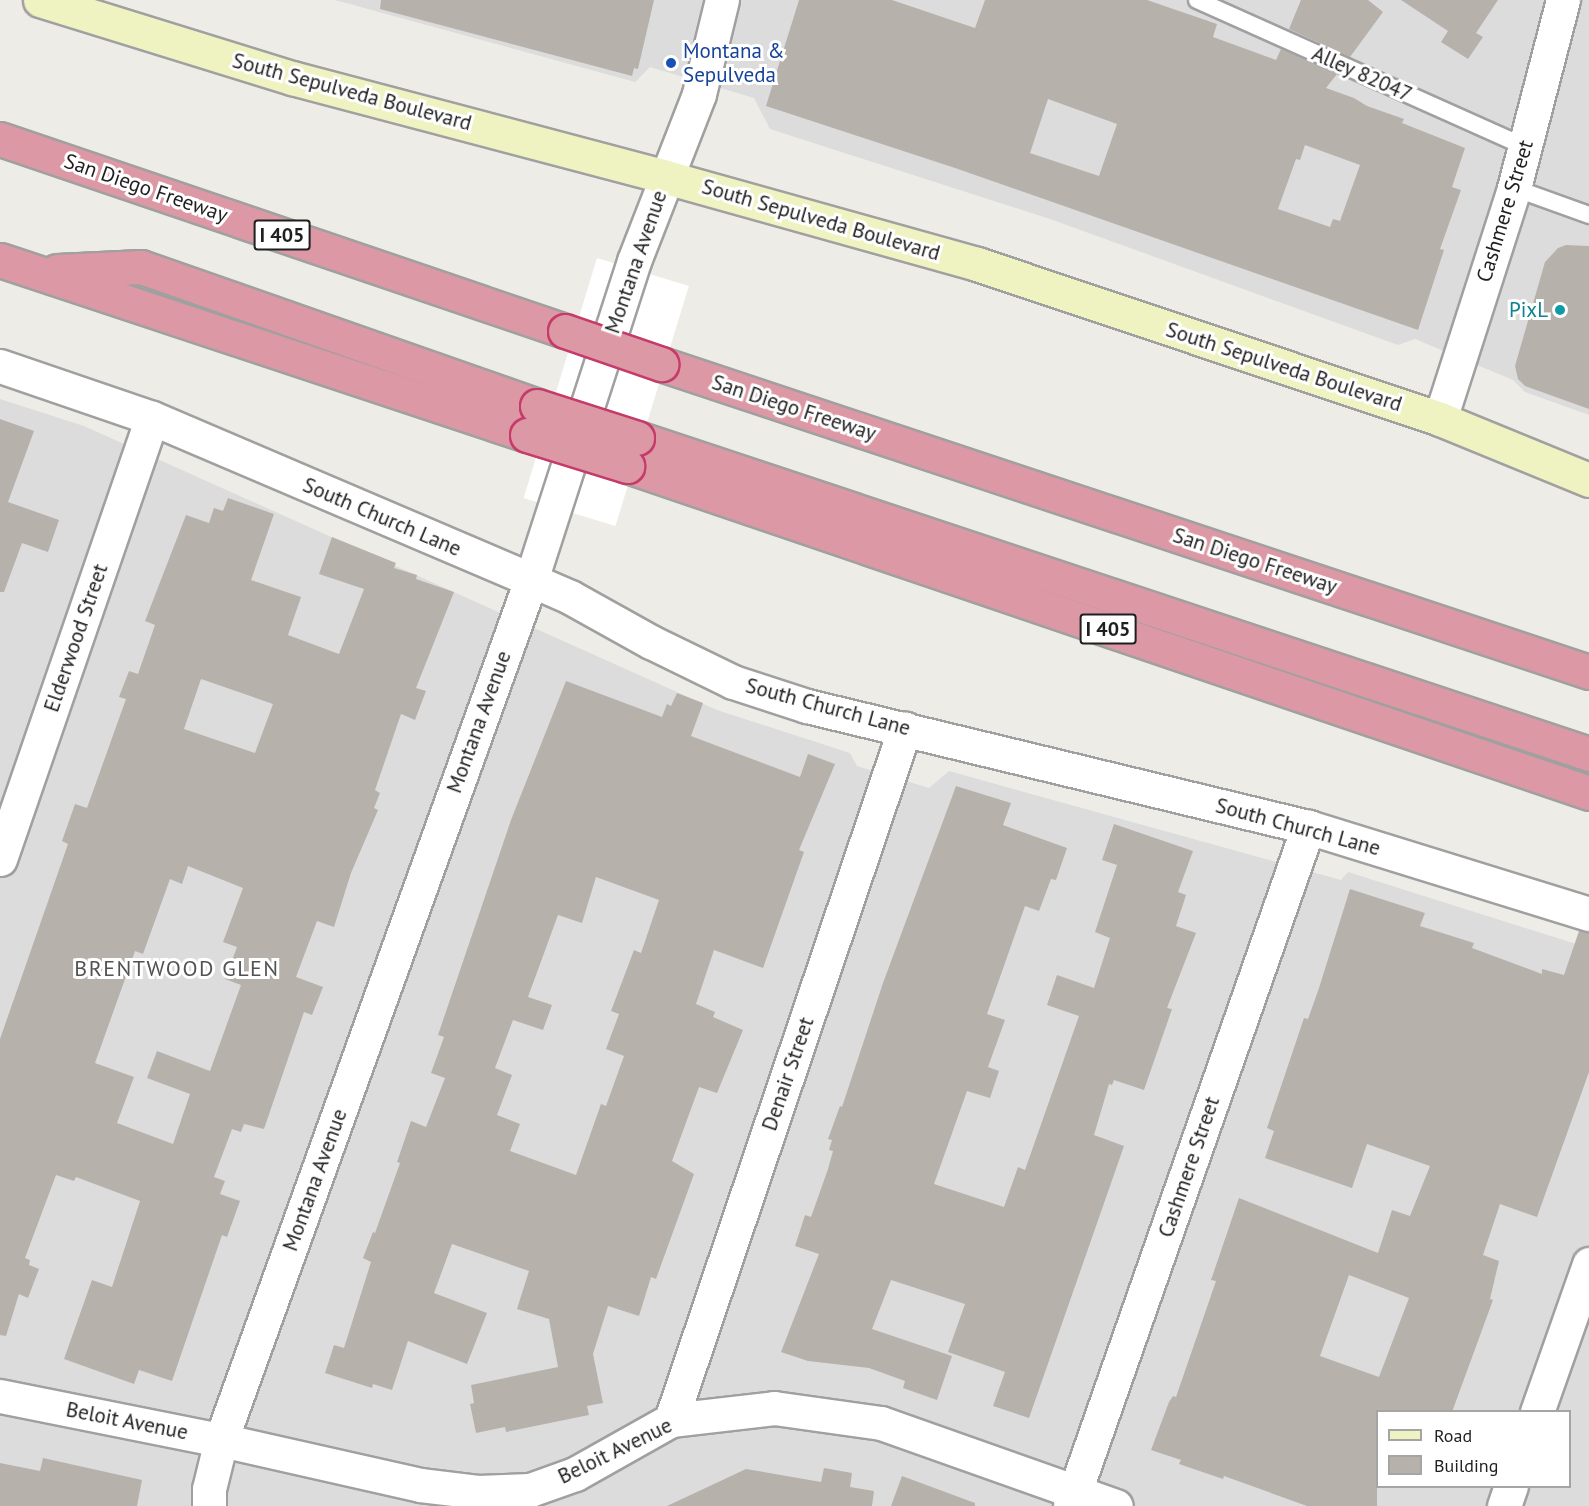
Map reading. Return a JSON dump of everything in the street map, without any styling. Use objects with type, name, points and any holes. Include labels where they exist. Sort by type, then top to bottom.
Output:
[{"type":"highway","name":"San Diego Freeway","points":[[0,139],[661,364],[1589,672]]},
{"type":"highway","name":"I 405","points":[[0,260],[632,452],[1589,793]]},
{"type":"highway","points":[[632,452],[1589,754]]},
{"type":"main road","name":"South Sepulveda Boulevard","points":[[40,0],[292,78],[666,177],[977,264],[1440,419],[1589,480]]},
{"type":"street","name":"Montana Avenue","points":[[209,1506],[210,1489],[221,1440],[531,580],[634,261],[702,84],[722,0]]},
{"type":"street","name":"Cashmere Street","points":[[1440,419],[1514,188],[1563,0]]},
{"type":"street","name":"South Church Lane","points":[[0,366],[152,418],[531,580],[570,597],[651,642],[733,682],[807,706],[1308,827],[1589,914]]},
{"type":"street","name":"Elderwood Street","points":[[0,859],[152,418]]},
{"type":"street","name":"Denair Street","points":[[671,1420],[905,728]]},
{"type":"street","name":"Cashmere Street","points":[[1073,1499],[1308,827]]},
{"type":"street","points":[[1538,1410],[1589,1264]]},
{"type":"street","name":"Beloit Avenue","points":[[0,1396],[221,1440],[420,1485],[488,1492],[530,1490],[575,1474],[671,1420],[774,1408],[881,1424],[1073,1499],[1116,1506]]},
{"type":"street","points":[[1504,1506],[1510,1488]]},
{"type":"lane","name":"Alley 82047","points":[[1197,0],[1526,147]]},
{"type":"lane","points":[[1514,188],[1589,215]]},
{"type":"shaded area","points":[[335,0],[1589,0],[1589,415],[1525,392],[1513,380],[1415,339],[1398,345],[1050,219],[770,129],[754,98],[650,67],[635,82]]},
{"type":"shaded area","points":[[0,399],[84,426],[717,710],[850,753],[857,766],[929,788],[949,771],[1341,880],[1348,872],[1589,948],[1589,1506],[0,1506]]},
{"type":"pier","points":[[597,258],[689,286],[615,526],[524,498]]},
{"type":"building","points":[[381,0],[654,0],[638,69],[634,68],[632,76],[380,9]]},
{"type":"building","points":[[799,0],[892,0],[975,28],[985,0],[1147,0],[1217,24],[1213,37],[1276,60],[1281,49],[1337,74],[1326,88],[1404,119],[1402,123],[1465,148],[1452,187],[1461,190],[1440,249],[1444,250],[1418,330],[955,168],[766,106]],"holes":[[[1048,99],[1117,124],[1099,176],[1030,153]],[[1305,145],[1360,165],[1340,221],[1333,219],[1330,227],[1278,209],[1296,159],[1300,160]]]},
{"type":"building","points":[[1301,0],[1368,0],[1383,12],[1350,57],[1289,29]]},
{"type":"building","points":[[1401,0],[1498,0],[1476,33],[1483,37],[1468,59],[1441,42],[1448,31]]},
{"type":"building","name":"PixL","points":[[1566,245],[1589,246],[1589,409],[1525,386],[1518,379],[1515,366],[1545,262],[1558,248]]},
{"type":"building","points":[[0,419],[34,431],[8,502],[59,520],[48,552],[22,543],[4,592],[0,592]]},
{"type":"building","points":[[228,498],[274,514],[251,580],[301,597],[288,635],[339,654],[364,589],[319,574],[332,537],[396,563],[394,568],[417,575],[416,579],[454,592],[416,688],[426,691],[415,720],[401,714],[375,790],[380,793],[374,808],[378,810],[351,873],[334,927],[317,921],[296,977],[323,987],[312,1015],[304,1012],[264,1129],[244,1124],[241,1132],[232,1129],[214,1177],[225,1181],[220,1194],[240,1201],[227,1237],[222,1235],[172,1381],[139,1370],[134,1384],[64,1359],[92,1280],[112,1287],[140,1201],[76,1177],[74,1181],[56,1175],[25,1258],[30,1260],[29,1265],[39,1269],[28,1298],[19,1294],[6,1336],[0,1335],[0,1039],[68,844],[62,841],[75,804],[87,808],[126,699],[119,697],[129,671],[138,674],[155,625],[145,621],[186,515],[209,523],[214,508],[223,511]],"holes":[[[201,679],[273,704],[255,753],[184,729]],[[188,866],[243,888],[223,942],[237,947],[225,979],[241,985],[210,1071],[157,1051],[147,1078],[190,1094],[173,1144],[117,1123],[134,1077],[95,1063],[135,951],[143,954],[170,879],[182,884]]]},
{"type":"building","points":[[566,681],[662,717],[667,704],[671,706],[677,693],[703,703],[691,736],[800,777],[808,754],[835,764],[799,850],[804,852],[763,968],[714,950],[696,1004],[715,1012],[713,1017],[743,1030],[717,1093],[699,1087],[672,1161],[694,1174],[656,1279],[651,1277],[639,1316],[608,1306],[593,1354],[603,1403],[587,1406],[589,1415],[506,1432],[505,1427],[476,1433],[470,1404],[474,1403],[471,1385],[558,1367],[549,1319],[517,1309],[529,1271],[452,1244],[434,1293],[487,1313],[467,1364],[408,1341],[392,1390],[373,1384],[372,1388],[325,1373],[334,1345],[344,1348],[371,1262],[363,1258],[373,1232],[375,1233],[400,1163],[397,1162],[411,1121],[426,1127],[445,1078],[431,1073],[444,1037],[438,1035],[511,820]],"holes":[[[596,877],[659,900],[641,953],[634,950],[611,1011],[619,1014],[606,1049],[624,1056],[606,1106],[601,1104],[576,1175],[510,1151],[520,1124],[497,1115],[512,1075],[495,1068],[513,1020],[543,1030],[552,1005],[528,997],[558,915],[582,923]]]},
{"type":"building","points":[[956,786],[1011,803],[1003,825],[1067,848],[1056,880],[1051,879],[1039,911],[1025,906],[987,1014],[1005,1020],[988,1067],[999,1071],[990,1098],[967,1091],[934,1184],[1004,1207],[1018,1167],[1025,1170],[1079,1016],[1047,1005],[1057,975],[1094,988],[1110,938],[1095,932],[1117,865],[1102,860],[1114,824],[1193,851],[1178,892],[1186,895],[1176,926],[1196,933],[1167,1008],[1172,1009],[1144,1090],[1114,1080],[1112,1085],[1109,1084],[1094,1135],[1124,1146],[1029,1418],[993,1406],[1005,1372],[948,1352],[965,1304],[891,1280],[872,1329],[952,1356],[937,1400],[903,1388],[905,1381],[869,1368],[808,1361],[781,1352],[819,1254],[795,1246],[805,1215],[811,1217],[828,1169],[833,1151],[829,1150],[832,1140],[828,1139],[840,1106],[842,1107],[883,983]]},
{"type":"building","points":[[1350,889],[1425,913],[1420,926],[1474,943],[1472,948],[1542,974],[1542,969],[1564,975],[1579,931],[1589,932],[1589,1072],[1537,1217],[1500,1204],[1483,1255],[1499,1261],[1490,1299],[1493,1300],[1453,1410],[1376,1410],[1377,1506],[1307,1506],[1224,1476],[1223,1479],[1179,1464],[1181,1460],[1151,1450],[1169,1402],[1173,1396],[1176,1397],[1216,1281],[1211,1280],[1239,1198],[1378,1253],[1392,1210],[1410,1216],[1430,1166],[1367,1144],[1352,1188],[1265,1158],[1274,1131],[1267,1128],[1304,1018],[1308,1019]],"holes":[[[1349,1275],[1409,1298],[1379,1377],[1320,1356]]]},
{"type":"building","points":[[43,1458],[142,1480],[137,1506],[0,1506],[0,1463],[40,1471]]},
{"type":"building","points":[[824,1468],[852,1473],[850,1487],[874,1491],[872,1506],[667,1506],[746,1469],[821,1482]]},
{"type":"building","points":[[902,1476],[975,1503],[975,1506],[891,1506]]},
{"type":"place","name":"Montana & Sepulveda","points":[[671,63]]},
{"type":"place","name":"PixL","points":[[1560,310]]},
{"type":"district","name":"BRENTWOOD GLEN","points":[[177,969]]}]
